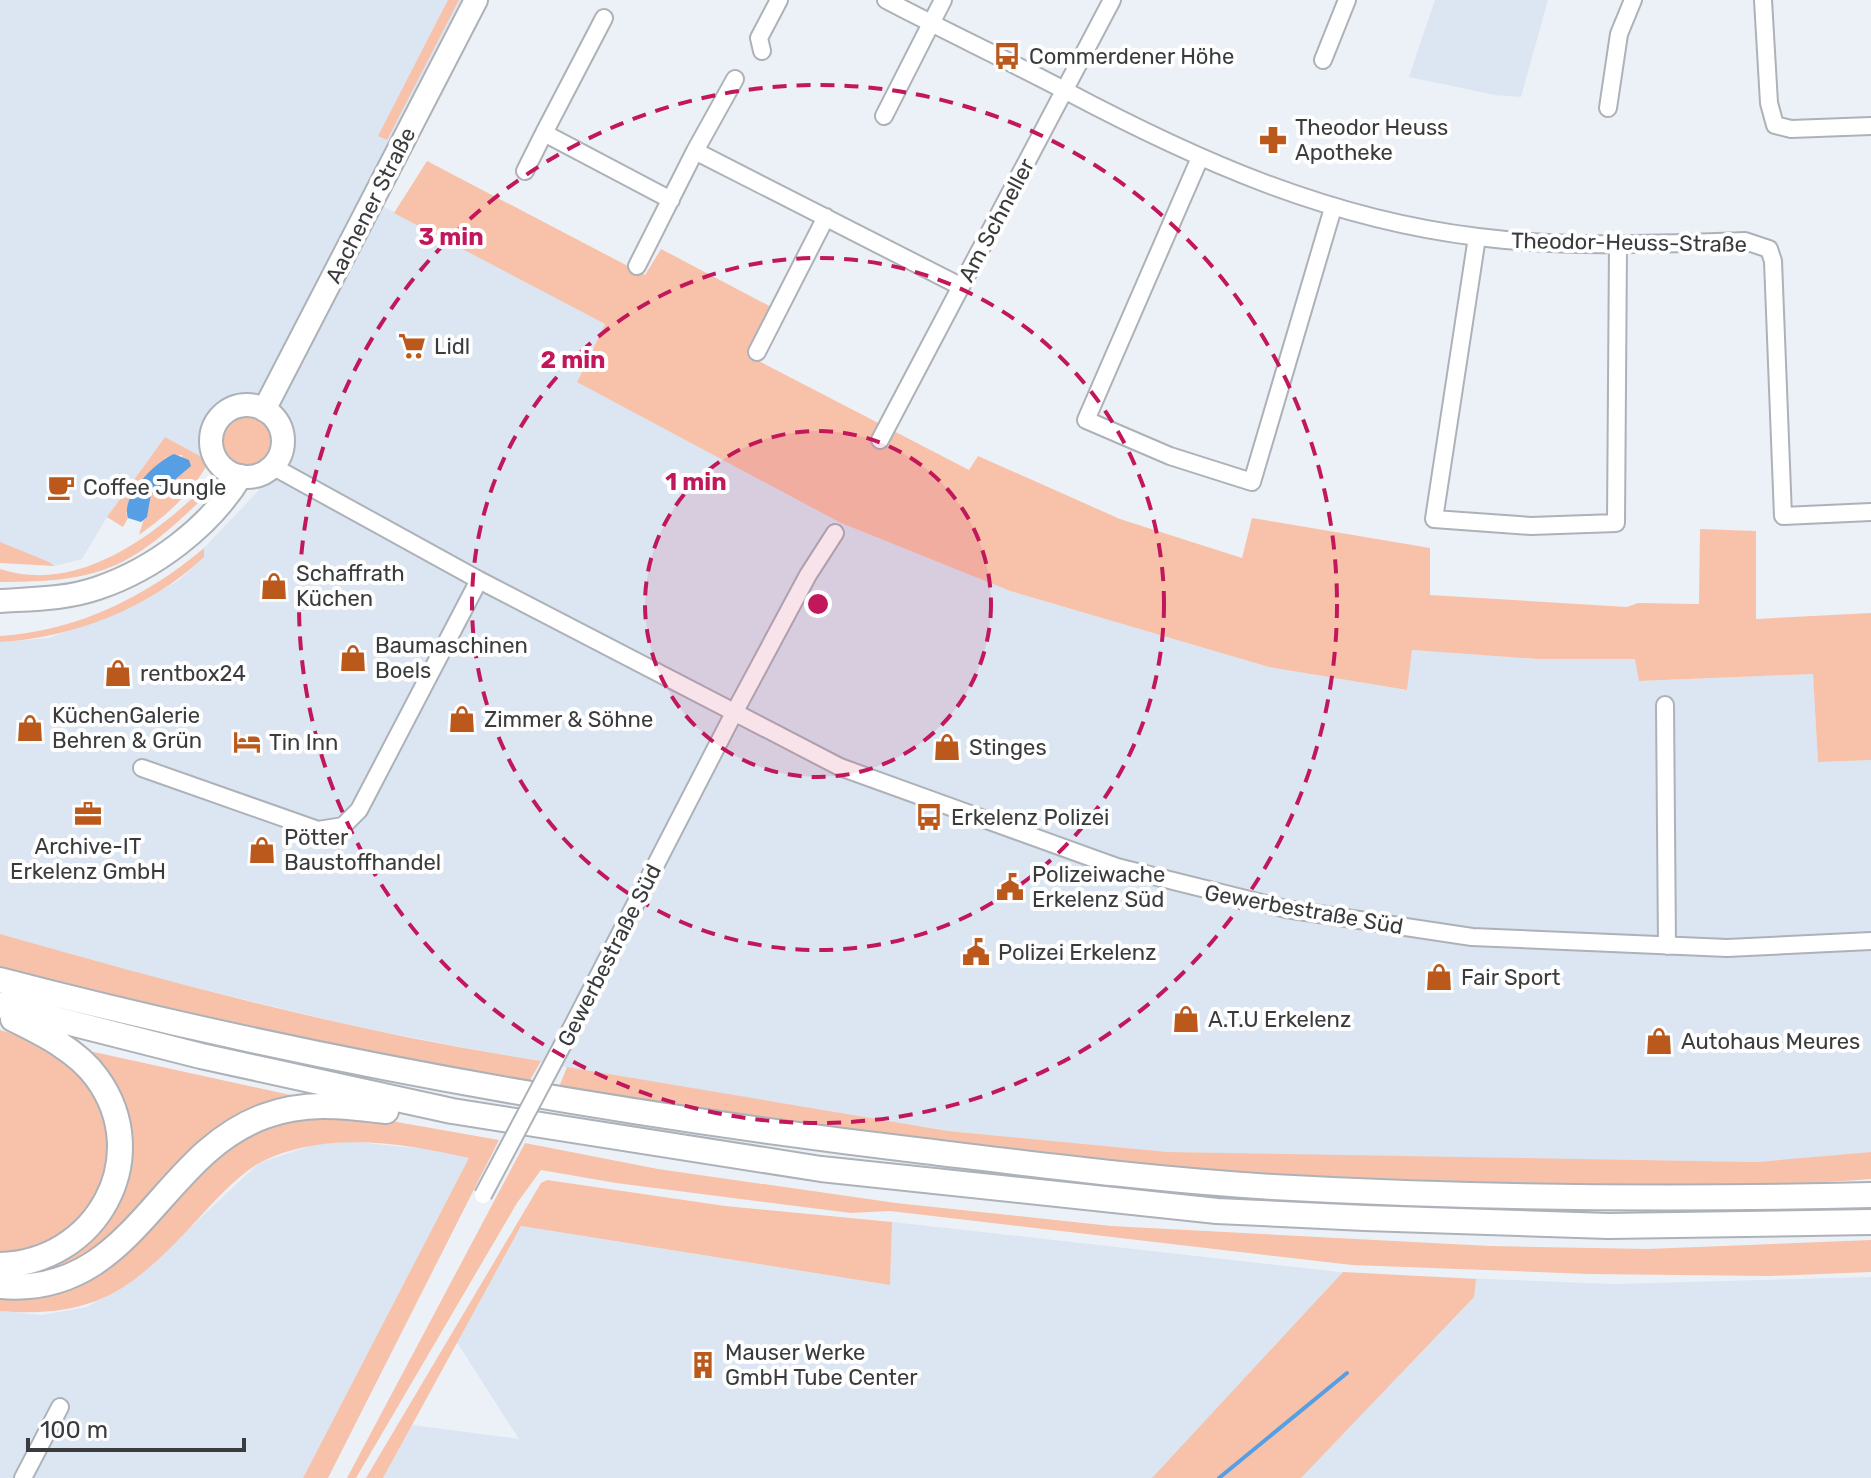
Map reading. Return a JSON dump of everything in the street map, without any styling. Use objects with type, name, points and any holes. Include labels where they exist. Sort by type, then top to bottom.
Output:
[{"type":"highway","points":[[0,980],[250,1040],[420,1075],[645,1114],[1024,1163],[1224,1183],[1453,1195],[1613,1199],[1871,1195]]},
{"type":"highway","points":[[0,1005],[201,1056],[452,1111],[821,1169],[1217,1211],[1608,1226],[1871,1222]]},
{"type":"highway","points":[[0,1013],[42,1033],[95,1075],[115,1109],[121,1152],[112,1195],[90,1227],[60,1250],[42,1258],[0,1265]]},
{"type":"highway","points":[[0,1286],[52,1282],[74,1275],[111,1253],[212,1146],[261,1117],[321,1104],[402,1114],[452,1111]]},
{"type":"main road","name":"Aachener Straße","points":[[264,410],[476,0]]},
{"type":"main road","points":[[241,406],[264,410],[273,416],[282,434],[280,455],[272,466],[258,475],[232,472],[215,456],[211,440],[220,418],[241,406]]},
{"type":"main road","points":[[0,601],[64,597],[125,577],[169,549],[232,472]]},
{"type":"street","points":[[762,51],[759,38],[779,0]]},
{"type":"street","points":[[886,0],[1064,91]]},
{"type":"street","points":[[884,116],[943,0]]},
{"type":"street","name":"Am Schneller","points":[[880,440],[1112,0]]},
{"type":"street","points":[[1323,60],[1347,0]]},
{"type":"street","points":[[1608,108],[1610,75],[1619,34],[1633,0]]},
{"type":"street","points":[[1759,2],[1769,103],[1775,125],[1791,129],[1871,126]]},
{"type":"street","points":[[525,171],[604,18]]},
{"type":"street","points":[[637,266],[735,79]]},
{"type":"street","name":"Theodor-Heuss-Straße","points":[[1064,91],[1199,160],[1333,208],[1477,237],[1618,245],[1745,241],[1769,249],[1783,516],[1871,512]]},
{"type":"street","points":[[544,133],[671,200]]},
{"type":"street","points":[[695,151],[960,286]]},
{"type":"street","points":[[1199,160],[1086,420],[1170,456],[1252,482],[1333,208]]},
{"type":"street","points":[[757,352],[826,217]]},
{"type":"street","points":[[1477,237],[1434,519],[1531,526],[1616,523],[1618,245]]},
{"type":"street","name":"Gewerbestraße Süd","points":[[272,466],[479,580],[840,767],[1071,853],[1173,884],[1286,909],[1472,937],[1727,948],[1871,941]]},
{"type":"street","name":"Gewerbestraße Süd","points":[[483,1195],[734,713],[808,575],[835,533]]},
{"type":"street","points":[[142,768],[318,830],[343,826],[359,810],[479,580]]},
{"type":"street","points":[[1665,705],[1667,946]]},
{"type":"street","points":[[23,1478],[60,1407]]},
{"type":"shaded area","points":[[0,0],[462,0],[362,195],[605,324],[577,381],[823,508],[841,523],[1010,591],[1269,667],[1406,690],[1412,650],[1538,659],[1636,659],[1640,681],[1813,674],[1818,761],[1871,760],[1871,1152],[1756,1162],[1168,1152],[948,1131],[575,1069],[358,1027],[135,973],[0,934],[0,642],[49,638],[141,602],[179,580],[204,557],[204,548],[259,490],[165,437],[107,517],[82,559],[54,566],[0,542]]},
{"type":"shaded area","points":[[448,0],[459,0],[387,140],[378,136]]},
{"type":"shaded area","points":[[1435,0],[1548,0],[1521,97],[1495,95],[1409,77]]},
{"type":"shaded area","points":[[427,161],[645,275],[661,249],[777,310],[753,358],[969,470],[978,456],[1120,519],[1242,558],[1252,518],[1430,548],[1430,595],[1627,607],[1638,603],[1699,604],[1700,529],[1756,531],[1756,619],[1871,613],[1871,760],[1818,762],[1813,674],[1639,681],[1635,659],[1538,659],[1412,650],[1407,690],[1269,667],[1010,591],[841,523],[577,382],[605,324],[394,213]]},
{"type":"shaded area","points":[[249,415],[268,423],[276,442],[268,461],[249,469],[230,461],[222,442],[230,423]]},
{"type":"shaded area","points":[[165,437],[209,461],[196,483],[139,535],[151,494],[167,494],[170,483],[185,471],[182,455],[166,457],[126,513],[128,518],[123,527],[107,517]]},
{"type":"shaded area","points":[[201,490],[206,494],[203,498],[177,522],[155,541],[112,567],[64,579],[0,582],[0,569],[28,575],[56,574],[110,557],[159,527]]},
{"type":"shaded area","points":[[0,542],[49,562],[54,566],[0,563]]},
{"type":"shaded area","points":[[204,548],[204,557],[183,575],[160,591],[109,617],[55,634],[0,642],[0,636],[56,627],[109,608],[158,582]]},
{"type":"shaded area","points":[[0,934],[336,1022],[541,1061],[529,1082],[131,999],[0,966]]},
{"type":"shaded area","points":[[0,1030],[43,1046],[80,1073],[95,1094],[104,1116],[108,1139],[108,1162],[92,1204],[77,1222],[57,1237],[41,1248],[23,1254],[0,1255]]},
{"type":"shaded area","points":[[71,1047],[309,1099],[280,1106],[110,1248],[35,1281],[27,1268],[71,1251],[127,1147]]},
{"type":"shaded area","points":[[567,1067],[948,1131],[1168,1152],[1756,1162],[1871,1152],[1871,1179],[1730,1185],[1541,1183],[1390,1179],[1077,1161],[882,1139],[559,1087]]},
{"type":"shaded area","points":[[357,1115],[499,1140],[328,1478],[303,1478],[469,1158],[364,1142],[311,1146],[286,1152],[244,1173],[154,1264],[111,1294],[63,1310],[0,1311],[0,1296],[36,1295],[243,1137],[298,1116]]},
{"type":"shaded area","points":[[347,1141],[434,1150],[470,1158],[303,1478],[0,1478],[0,1311],[42,1315],[87,1307],[143,1272],[259,1163],[313,1145]]},
{"type":"shaded area","points":[[525,1143],[658,1169],[896,1203],[1111,1226],[1490,1246],[1647,1249],[1871,1240],[1871,1272],[1770,1276],[1589,1274],[1352,1265],[890,1211],[851,1213],[616,1183],[541,1170],[517,1203],[356,1478],[347,1478]]},
{"type":"shaded area","points":[[547,1180],[725,1206],[892,1222],[890,1285],[521,1226],[383,1478],[366,1478],[541,1183]]},
{"type":"shaded area","points":[[892,1222],[1358,1274],[1614,1284],[1871,1277],[1871,1478],[383,1478],[412,1425],[519,1439],[456,1341],[521,1226],[890,1285]]},
{"type":"shaded area","points":[[1343,1272],[1476,1279],[1474,1297],[1301,1478],[1152,1478]]},
{"type":"water","points":[[174,454],[189,460],[191,466],[171,483],[167,494],[151,494],[147,517],[141,522],[128,518],[129,500],[134,490],[149,472]]},
{"type":"waterway","points":[[1219,1478],[1347,1373]]},
{"type":"place","name":"Commerdener Höhe","points":[[1007,56]]},
{"type":"place","name":"Theodor Heuss Apotheke","points":[[1273,140]]},
{"type":"place","name":"Lidl","points":[[412,346]]},
{"type":"place","name":"Coffee Jungle","points":[[61,487]]},
{"type":"place","name":"Schaffrath Küchen","points":[[274,586]]},
{"type":"place","name":"Baumaschinen Boels","points":[[353,658]]},
{"type":"place","name":"rentbox24","points":[[118,673]]},
{"type":"place","name":"Zimmer & Söhne","points":[[462,719]]},
{"type":"place","name":"KüchenGalerie Behren & Grün","points":[[30,728]]},
{"type":"place","name":"Tin Inn","points":[[247,742]]},
{"type":"place","name":"Stinges","points":[[947,747]]},
{"type":"place","name":"Archive-IT Erkelenz GmbH","points":[[88,814]]},
{"type":"place","name":"Erkelenz Polizei","points":[[929,817]]},
{"type":"place","name":"Pötter Baustoffhandel","points":[[262,850]]},
{"type":"place","name":"Polizeiwache Erkelenz Süd","points":[[1010,887]]},
{"type":"place","name":"Polizei Erkelenz","points":[[976,952]]},
{"type":"place","name":"Fair Sport","points":[[1439,977]]},
{"type":"place","name":"A.T.U Erkelenz","points":[[1186,1019]]},
{"type":"place","name":"Autohaus Meures","points":[[1659,1041]]},
{"type":"place","name":"Mauser Werke GmbH Tube Center","points":[[703,1365]]}]
